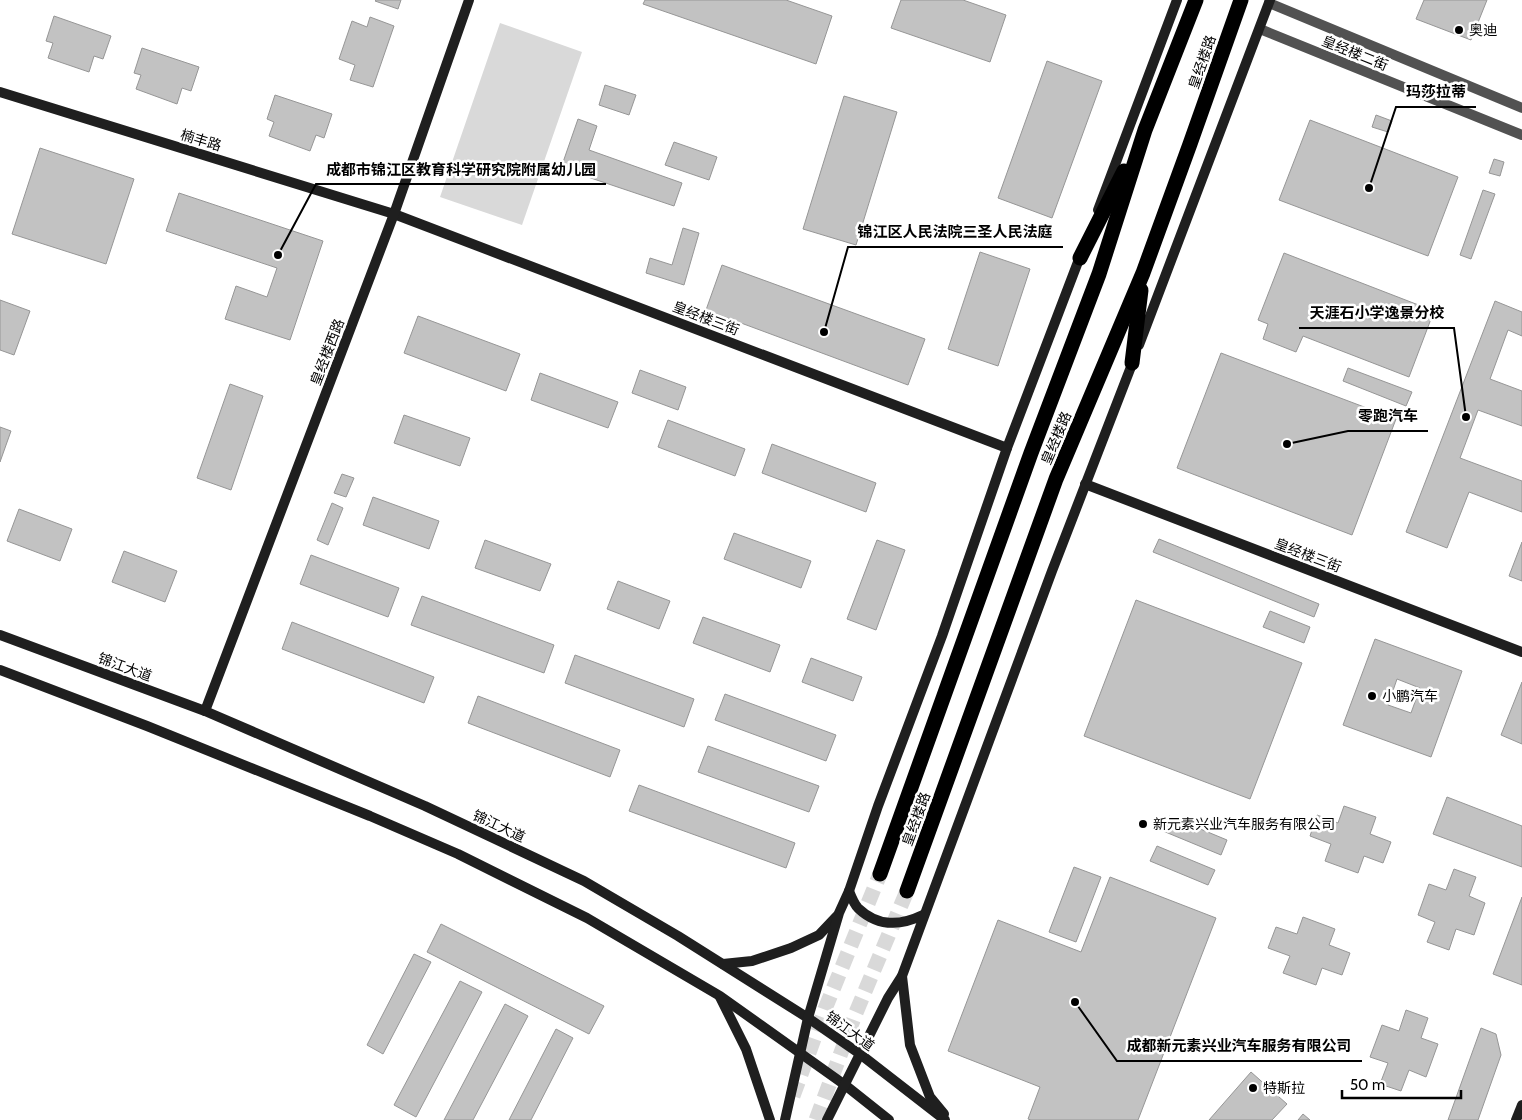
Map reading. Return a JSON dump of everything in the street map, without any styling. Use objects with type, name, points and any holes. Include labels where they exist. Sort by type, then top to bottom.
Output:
[{"type":"highway","name":"皇经楼路","points":[[880,874],[1031,452],[1099,274],[1145,130],[1196,0]]},
{"type":"highway","name":"皇经楼路","points":[[907,892],[1056,479],[1143,273],[1241,0]]},
{"type":"highway","points":[[1080,258],[1145,130]]},
{"type":"highway","points":[[1132,363],[1143,273]]},
{"type":"main road","name":"皇经楼西路","points":[[205,711],[394,214],[469,0]]},
{"type":"main road","points":[[785,1120],[808,1018],[839,913],[942,636],[1007,448],[1177,0]]},
{"type":"main road","points":[[827,1120],[888,998],[902,976],[923,915],[1085,484],[1270,1]]},
{"type":"main road","name":"楠丰路","points":[[0,92],[394,214]]},
{"type":"main road","name":"皇经楼三街","points":[[394,214],[1007,448]]},
{"type":"main road","name":"皇经楼三街","points":[[1085,484],[1522,652]]},
{"type":"main road","name":"锦江大道","points":[[0,635],[205,711],[426,806],[584,881],[723,964],[808,1018],[860,1054],[944,1120]]},
{"type":"main road","points":[[0,670],[223,756],[370,816],[458,854],[587,918],[720,996],[845,1085],[890,1120]]},
{"type":"main road","points":[[848,891],[857,907],[871,918],[882,922],[898,924],[923,915]]},
{"type":"main road","points":[[723,964],[752,961],[791,948],[819,934],[839,913]]},
{"type":"main road","points":[[902,976],[910,1045],[930,1097],[950,1120]]},
{"type":"main road","points":[[720,996],[746,1050],[770,1120]]},
{"type":"main road","points":[[1516,1120],[1522,1105]]},
{"type":"street","name":"皇经楼二街","points":[[1270,1],[1522,108]]},
{"type":"street","name":"皇经楼二街","points":[[1260,29],[1522,135]]},
{"type":"shaded area","points":[[500,23],[582,52],[522,225],[440,197]]},
{"type":"building","points":[[376,0],[401,0],[398,9]]},
{"type":"building","points":[[645,0],[786,0],[832,16],[816,64],[643,4]]},
{"type":"building","points":[[901,0],[963,0],[1006,15],[990,62],[891,28]]},
{"type":"building","name":"奥迪","points":[[1424,0],[1487,0],[1471,40],[1416,19]]},
{"type":"building","points":[[54,16],[111,36],[103,59],[94,56],[89,72],[48,58],[53,43],[46,41]]},
{"type":"building","points":[[370,17],[394,26],[373,87],[350,80],[355,65],[339,59],[352,21],[367,27]]},
{"type":"building","points":[[142,48],[199,67],[191,91],[182,88],[177,104],[136,89],[141,75],[134,73]]},
{"type":"building","points":[[1047,61],[1102,81],[1052,218],[998,198]]},
{"type":"building","points":[[605,85],[636,95],[629,115],[599,105]]},
{"type":"building","points":[[275,95],[332,114],[324,138],[316,135],[310,151],[269,136],[274,122],[267,119]]},
{"type":"building","points":[[844,96],[897,112],[856,245],[803,229]]},
{"type":"building","points":[[1376,115],[1392,121],[1388,132],[1372,127]]},
{"type":"building","points":[[578,119],[597,126],[589,150],[682,183],[674,206],[561,168]]},
{"type":"building","points":[[1310,120],[1458,177],[1428,256],[1279,200]]},
{"type":"building","points":[[674,142],[717,157],[709,180],[665,165]]},
{"type":"building","points":[[40,148],[134,179],[106,264],[12,234]]},
{"type":"building","points":[[1494,159],[1504,162],[1500,176],[1489,173]]},
{"type":"building","points":[[1483,190],[1495,194],[1471,259],[1460,255]]},
{"type":"building","points":[[179,193],[323,241],[290,340],[225,319],[236,286],[267,297],[277,268],[166,231]]},
{"type":"building","points":[[683,228],[699,233],[684,285],[646,273],[650,258],[672,265]]},
{"type":"building","points":[[980,252],[1030,269],[998,366],[948,349]]},
{"type":"building","points":[[1284,253],[1434,311],[1409,377],[1303,336],[1296,352],[1263,339],[1268,324],[1258,320]]},
{"type":"building","points":[[722,265],[925,339],[908,385],[706,310]]},
{"type":"building","points":[[0,300],[30,311],[14,355],[0,350]]},
{"type":"building","points":[[1495,301],[1522,312],[1522,336],[1508,330],[1490,379],[1522,391],[1522,426],[1478,410],[1460,458],[1522,481],[1522,512],[1469,492],[1447,548],[1406,532]]},
{"type":"building","points":[[418,316],[520,354],[506,391],[404,353]]},
{"type":"building","points":[[1221,353],[1396,419],[1352,535],[1177,468]]},
{"type":"building","points":[[1348,368],[1412,392],[1406,406],[1343,381]]},
{"type":"building","points":[[640,370],[686,387],[678,410],[632,393]]},
{"type":"building","points":[[540,373],[618,402],[608,428],[531,400]]},
{"type":"building","points":[[230,384],[263,396],[231,490],[197,478]]},
{"type":"building","points":[[404,415],[470,438],[460,466],[394,443]]},
{"type":"building","points":[[668,420],[745,449],[735,476],[658,447]]},
{"type":"building","points":[[0,427],[11,431],[0,462]]},
{"type":"building","points":[[772,444],[876,483],[866,512],[762,473]]},
{"type":"building","points":[[342,474],[354,478],[346,497],[334,493]]},
{"type":"building","points":[[373,497],[439,521],[429,549],[363,525]]},
{"type":"building","points":[[332,503],[343,508],[328,545],[317,540]]},
{"type":"building","points":[[19,509],[72,529],[60,561],[7,541]]},
{"type":"building","points":[[734,533],[811,561],[801,588],[724,559]]},
{"type":"building","points":[[1159,539],[1319,604],[1314,617],[1153,552]]},
{"type":"building","points":[[485,540],[551,564],[540,591],[475,568]]},
{"type":"building","points":[[877,540],[905,550],[876,630],[847,619]]},
{"type":"building","points":[[1522,542],[1522,581],[1509,576]]},
{"type":"building","points":[[124,551],[177,571],[165,602],[112,582]]},
{"type":"building","points":[[311,555],[399,588],[388,617],[300,584]]},
{"type":"building","points":[[618,581],[670,601],[659,629],[607,609]]},
{"type":"building","points":[[422,596],[554,645],[544,673],[411,625]]},
{"type":"building","points":[[1136,600],[1302,663],[1250,799],[1084,736]]},
{"type":"building","points":[[1270,611],[1310,627],[1304,643],[1263,627]]},
{"type":"building","points":[[703,617],[780,645],[770,672],[693,643]]},
{"type":"building","points":[[292,622],[434,677],[424,703],[282,649]]},
{"type":"building","name":"小鹏汽车","points":[[1375,639],[1462,671],[1431,757],[1343,725]],"holes":[[[1397,679],[1420,688],[1411,713],[1388,705]]]},
{"type":"building","points":[[575,655],[694,699],[684,727],[565,683]]},
{"type":"building","points":[[811,658],[862,677],[853,701],[802,682]]},
{"type":"building","points":[[1522,682],[1522,744],[1501,735]]},
{"type":"building","points":[[725,694],[836,735],[826,761],[715,720]]},
{"type":"building","points":[[478,696],[620,750],[610,777],[468,723]]},
{"type":"building","points":[[708,746],[819,786],[809,812],[698,772]]},
{"type":"building","points":[[639,785],[795,843],[786,868],[629,811]]},
{"type":"building","points":[[1447,797],[1522,826],[1522,867],[1433,834]]},
{"type":"building","points":[[1344,806],[1376,817],[1370,834],[1391,842],[1383,863],[1364,856],[1358,873],[1325,861],[1331,844],[1310,836],[1317,815],[1338,823]]},
{"type":"building","points":[[1169,816],[1227,840],[1221,855],[1163,831]]},
{"type":"building","points":[[1157,846],[1215,870],[1208,885],[1150,861]]},
{"type":"building","points":[[1074,867],[1101,877],[1076,942],[1049,932]]},
{"type":"building","points":[[1454,869],[1476,877],[1469,896],[1485,903],[1474,935],[1456,929],[1449,950],[1427,942],[1435,922],[1418,915],[1429,884],[1446,890]]},
{"type":"building","points":[[1110,877],[1216,918],[1138,1120],[1031,1120],[1028,1119],[1040,1087],[948,1051],[998,920],[1081,952]]},
{"type":"building","points":[[1522,897],[1522,985],[1493,974]]},
{"type":"building","points":[[1303,917],[1335,929],[1329,945],[1350,953],[1342,975],[1322,968],[1316,985],[1283,973],[1290,956],[1268,948],[1276,927],[1297,934]]},
{"type":"building","points":[[441,924],[604,1006],[589,1034],[427,952]]},
{"type":"building","points":[[414,954],[431,962],[383,1054],[367,1045]]},
{"type":"building","points":[[460,981],[482,992],[416,1117],[394,1105]]},
{"type":"building","points":[[505,1004],[528,1016],[473,1120],[444,1120]]},
{"type":"building","points":[[1406,1010],[1428,1018],[1421,1038],[1438,1044],[1426,1077],[1409,1070],[1401,1091],[1380,1084],[1388,1063],[1370,1057],[1382,1025],[1399,1031]]},
{"type":"building","points":[[1481,1028],[1496,1034],[1501,1055],[1478,1120],[1448,1120]]},
{"type":"building","points":[[556,1029],[573,1038],[531,1120],[509,1120]]},
{"type":"building","name":"特斯拉","points":[[1251,1072],[1287,1104],[1272,1120],[1209,1120]]},
{"type":"building","points":[[1303,1114],[1310,1120],[1298,1120]]},
{"type":"tunnel","points":[[793,1096],[825,1009],[880,874]]},
{"type":"tunnel","points":[[816,1120],[855,1015],[907,891]]},
{"type":"place","name":"奥迪","points":[[1459,30]]},
{"type":"place","name":"玛莎拉蒂","points":[[1369,188]]},
{"type":"place","name":"成都市锦江区教育科学研究院附属幼儿园","points":[[278,255]]},
{"type":"place","name":"锦江区人民法院三圣人民法庭","points":[[824,332]]},
{"type":"place","name":"天涯石小学逸景分校","points":[[1466,417]]},
{"type":"place","name":"零跑汽车","points":[[1287,444]]},
{"type":"place","name":"小鹏汽车","points":[[1372,696]]},
{"type":"place","name":"新元素兴业汽车服务有限公司","points":[[1143,824]]},
{"type":"place","name":"成都新元素兴业汽车服务有限公司","points":[[1075,1002]]},
{"type":"place","name":"特斯拉","points":[[1253,1088]]}]
